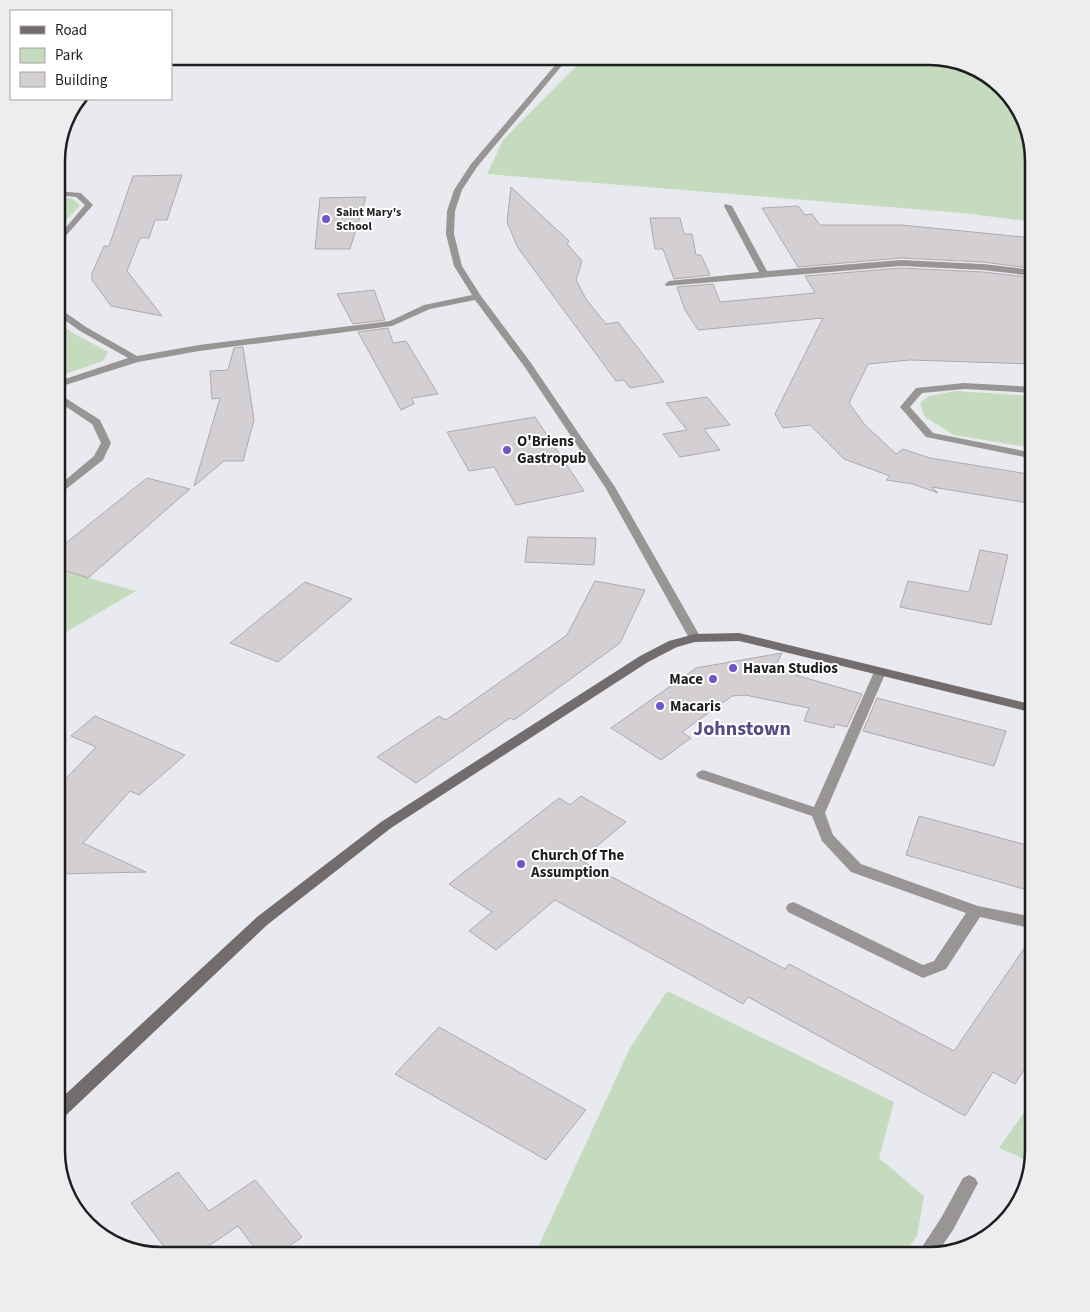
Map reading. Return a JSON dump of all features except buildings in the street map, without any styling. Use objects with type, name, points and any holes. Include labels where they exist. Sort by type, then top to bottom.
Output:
[{"type":"street","points":[[559,65],[474,166],[458,190],[451,211],[450,234],[458,266],[477,298],[528,365],[610,487],[695,638]]},
{"type":"street","points":[[65,194],[78,195],[89,204],[65,234]]},
{"type":"street","points":[[728,206],[764,274]]},
{"type":"street","points":[[669,284],[901,263],[983,267],[1025,272]]},
{"type":"street","points":[[65,382],[136,359],[199,348],[392,324],[428,307],[477,298]]},
{"type":"street","points":[[65,316],[83,329],[136,359]]},
{"type":"street","points":[[1025,389],[964,386],[919,390],[905,408],[930,435],[1025,454]]},
{"type":"street","points":[[65,401],[96,422],[106,443],[99,458],[65,486]]},
{"type":"street","points":[[65,1106],[262,921],[386,825],[644,658],[673,644],[695,638],[739,637],[1025,707]]},
{"type":"street","points":[[880,672],[818,813],[827,837],[856,868],[976,911],[1025,921]]},
{"type":"street","points":[[703,775],[818,813]]},
{"type":"street","points":[[793,908],[923,972],[940,965],[976,911]]},
{"type":"street","points":[[931,1247],[947,1224],[969,1183]]},
{"type":"green space","points":[[577,65],[935,65],[948,67],[977,78],[992,89],[1009,108],[1018,124],[1022,136],[1025,161],[1025,221],[963,213],[487,174],[503,140]]},
{"type":"green space","points":[[65,198],[71,198],[79,204],[79,207],[65,221]]},
{"type":"green space","points":[[65,327],[108,352],[103,361],[65,374]]},
{"type":"green space","points":[[955,391],[1025,395],[1025,447],[954,435],[925,417],[920,403],[929,396]]},
{"type":"green space","points":[[65,571],[136,591],[65,633]]},
{"type":"green space","points":[[667,991],[894,1102],[879,1158],[924,1196],[917,1236],[909,1247],[538,1247],[630,1048]]},
{"type":"green space","points":[[1025,1111],[1024,1159],[999,1148]]},
{"type":"place","name":"Saint Mary's School","points":[[326,219]]},
{"type":"place","name":"O'Briens Gastropub","points":[[507,450]]},
{"type":"place","name":"Havan Studios","points":[[733,668]]},
{"type":"place","name":"Mace","points":[[713,679]]},
{"type":"place","name":"Macaris","points":[[660,706]]},
{"type":"place","name":"Church Of The Assumption","points":[[521,864]]},
{"type":"district","name":"Johnstown","points":[[742,728]]}]
